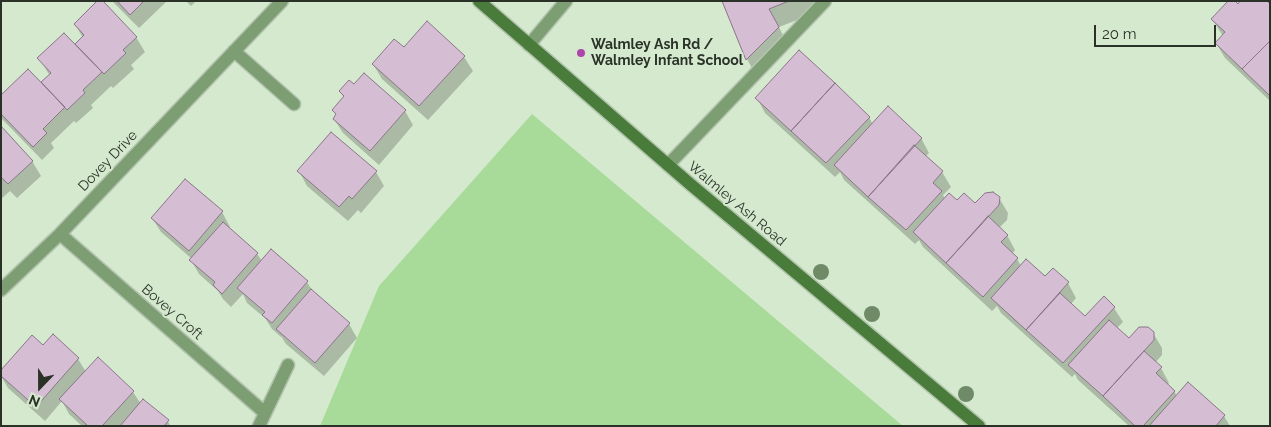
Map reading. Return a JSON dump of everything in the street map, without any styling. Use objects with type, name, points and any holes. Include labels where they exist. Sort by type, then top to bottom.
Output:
[{"type":"street","name":"Dovey Drive","points":[[1,290],[60,234],[282,1]]},
{"type":"street","name":"Walmley Ash Road","points":[[479,1],[668,165],[979,426]]},
{"type":"street","points":[[529,45],[566,1]]},
{"type":"street","points":[[668,165],[826,1]]},
{"type":"street","points":[[234,51],[294,104]]},
{"type":"street","name":"Bovey Croft","points":[[60,234],[265,413]]},
{"type":"street","points":[[259,426],[288,365]]},
{"type":"green space","points":[[532,114],[903,426],[320,426],[379,286]]},
{"type":"building","points":[[97,1],[103,1],[137,37],[123,50],[126,53],[104,74],[75,44],[84,35],[74,24]]},
{"type":"building","points":[[117,1],[144,1],[130,15]]},
{"type":"building","points":[[722,1],[789,1],[769,9],[779,27],[746,60]]},
{"type":"building","points":[[1228,1],[1235,1],[1238,4],[1240,1],[1267,1],[1270,4],[1270,41],[1242,69],[1215,43],[1225,32],[1211,19]]},
{"type":"building","points":[[427,21],[465,56],[419,106],[372,64],[394,39],[404,47]]},
{"type":"building","points":[[64,33],[102,72],[83,90],[85,93],[67,110],[41,82],[51,73],[37,58]]},
{"type":"building","points":[[1270,41],[1270,96],[1242,69]]},
{"type":"building","points":[[799,50],[835,83],[791,131],[755,98]]},
{"type":"building","points":[[28,69],[65,107],[43,129],[47,133],[33,147],[1,114],[1,95]]},
{"type":"building","points":[[364,73],[406,110],[370,151],[333,119],[336,114],[332,110],[344,96],[339,91],[349,80],[354,84]]},
{"type":"building","points":[[835,83],[870,117],[826,163],[791,131]]},
{"type":"building","points":[[888,106],[922,138],[868,197],[834,165]]},
{"type":"building","points":[[1,126],[33,161],[8,184],[1,177]]},
{"type":"building","points":[[331,132],[377,171],[352,199],[349,196],[339,207],[297,171]]},
{"type":"building","points":[[914,145],[943,171],[933,183],[942,191],[906,230],[868,197]]},
{"type":"building","points":[[185,179],[223,211],[189,251],[151,218]]},
{"type":"building","points":[[993,192],[1000,197],[999,205],[946,263],[913,232],[949,193],[957,200],[964,193],[975,203],[985,193]]},
{"type":"building","points":[[988,216],[1008,235],[1001,242],[1018,258],[983,297],[946,263]]},
{"type":"building","points":[[223,222],[258,253],[222,294],[213,285],[215,282],[189,260]]},
{"type":"building","points":[[271,249],[308,281],[272,323],[262,315],[265,312],[237,288]]},
{"type":"building","points":[[1026,259],[1045,276],[1053,268],[1069,282],[1026,330],[991,298]]},
{"type":"building","points":[[311,289],[350,323],[315,363],[276,329]]},
{"type":"building","points":[[1060,293],[1085,316],[1104,296],[1115,307],[1063,363],[1026,330]]},
{"type":"building","points":[[1109,320],[1129,338],[1139,327],[1148,327],[1154,332],[1154,340],[1103,396],[1068,365]]},
{"type":"building","points":[[53,334],[79,358],[36,407],[1,376],[1,370],[32,335],[43,345]]},
{"type":"building","points":[[1144,351],[1162,367],[1156,373],[1175,391],[1143,426],[1135,426],[1103,396]]},
{"type":"building","points":[[98,357],[134,391],[102,426],[88,426],[59,399]]},
{"type":"building","points":[[1188,382],[1225,415],[1216,426],[1149,426]]},
{"type":"building","points":[[143,399],[169,420],[164,426],[120,426]]},
{"type":"place","name":"Walmley Ash Rd / Walmley Infant School","points":[[581,53]]}]
